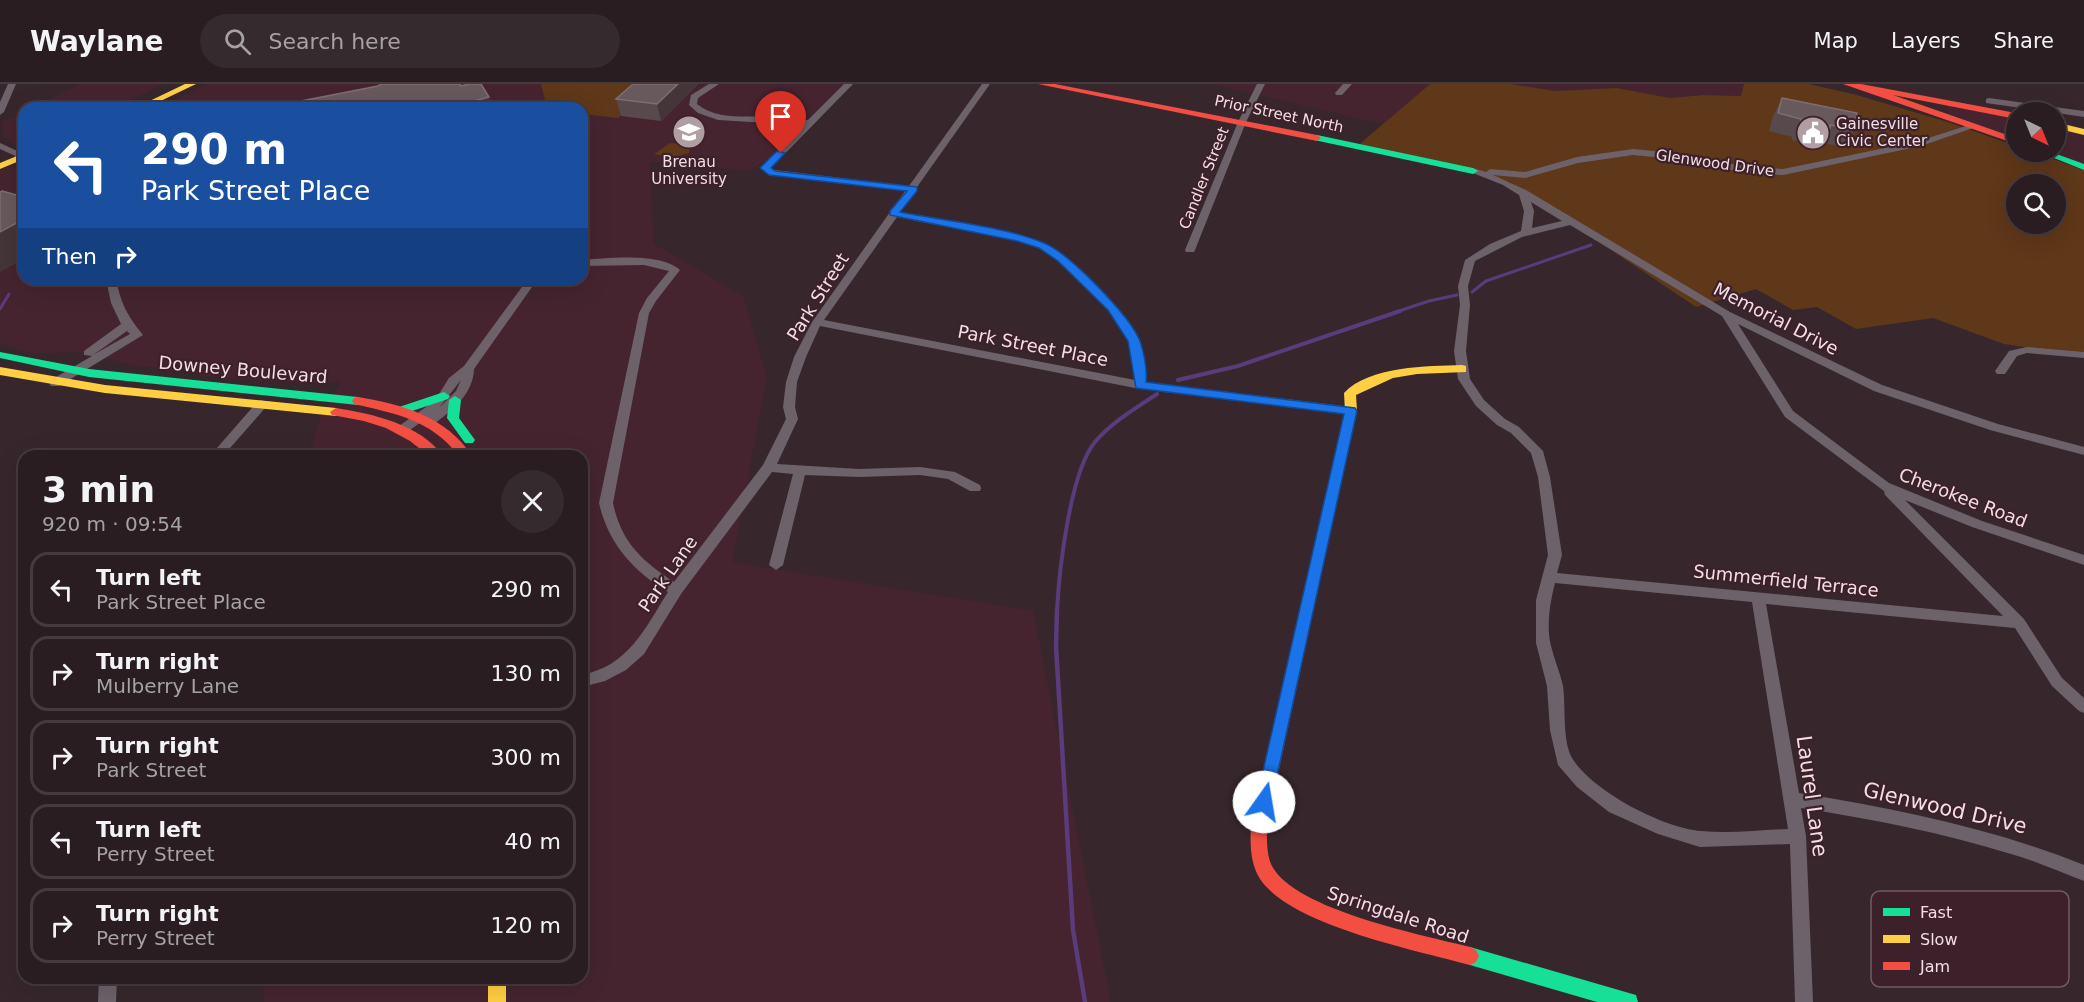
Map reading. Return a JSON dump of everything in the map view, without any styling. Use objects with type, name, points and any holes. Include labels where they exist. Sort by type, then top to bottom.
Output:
[{"type":"main road","points":[[135,102],[170,84]]},
{"type":"main road","points":[[150,102],[185,84]]},
{"type":"main road","points":[[152,102],[192,84]]},
{"type":"main road","name":"Prior Street North","points":[[1042,84],[1242,122],[1473,171]]},
{"type":"main road","points":[[1851,84],[2006,114]]},
{"type":"main road","points":[[1851,84],[2006,137]]},
{"type":"main road","points":[[2066,128],[2084,132]]},
{"type":"main road","points":[[0,159],[18,155]]},
{"type":"main road","points":[[0,166],[18,156]]},
{"type":"main road","points":[[2066,160],[2084,167]]},
{"type":"main road","name":"Downey Boulevard","points":[[0,355],[74,371],[364,401],[403,410],[448,434],[463,450]]},
{"type":"main road","name":"Springdale Road","points":[[1462,369],[1391,372],[1369,380],[1350,393],[1351,411],[1259,825],[1260,855],[1264,870],[1274,883],[1295,899],[1368,928],[1629,1002]]},
{"type":"main road","name":"Downey Boulevard","points":[[0,371],[55,383],[365,417],[407,432],[430,450]]},
{"type":"main road","points":[[232,401],[272,391]]},
{"type":"main road","points":[[262,404],[304,393]]},
{"type":"main road","points":[[403,410],[450,398],[455,426],[468,438],[468,450]]},
{"type":"main road","points":[[497,984],[497,1002]]},
{"type":"street","points":[[0,112],[12,84]]},
{"type":"street","points":[[715,84],[694,97],[693,105],[711,116],[728,119],[812,123]]},
{"type":"street","points":[[849,84],[765,168],[773,173],[914,189]]},
{"type":"street","name":"Park Street","points":[[769,467],[792,419],[788,408],[794,374],[817,322],[893,213],[914,189],[986,84]]},
{"type":"street","name":"Candler Street","points":[[1190,250],[1242,122],[1261,84]]},
{"type":"street","points":[[1339,93],[1348,84]]},
{"type":"street","points":[[1989,101],[2084,114]]},
{"type":"street","name":"Glenwood Drive","points":[[1473,171],[1525,175],[1577,160],[1633,152],[1665,154],[1749,170],[1783,172],[1921,143],[1975,126]]},
{"type":"street","points":[[0,146],[18,153]]},
{"type":"street","name":"Memorial Drive","points":[[1473,171],[1506,183],[1726,314],[1888,391],[1994,427],[2084,451]]},
{"type":"street","points":[[1525,175],[1522,186],[1529,211],[1526,232]]},
{"type":"street","points":[[893,213],[1019,238],[1043,246],[1062,258],[1112,308],[1134,341],[1141,373],[1140,385]]},
{"type":"street","points":[[1571,222],[1526,232],[1490,247],[1470,260],[1463,286],[1465,305],[1460,351],[1464,379],[1480,403],[1501,422],[1515,430],[1537,451],[1544,477],[1555,555],[1543,600],[1543,643],[1556,686],[1558,730],[1564,760],[1583,782],[1614,807],[1658,828],[1700,839],[1798,836]]},
{"type":"street","points":[[588,263],[628,261],[661,265],[675,270],[651,300],[644,313],[606,503],[614,532],[622,543],[634,557],[676,590]]},
{"type":"street","points":[[55,383],[137,335],[126,326],[119,315],[112,285]]},
{"type":"street","points":[[407,432],[424,421],[469,378],[468,369],[528,285]]},
{"type":"street","name":"Cherokee Road","points":[[1726,314],[1789,414],[1884,486],[1977,524],[2084,560]]},
{"type":"street","name":"Park Street Place","points":[[817,322],[1140,385],[1351,411]]},
{"type":"street","points":[[74,371],[83,357],[126,326]]},
{"type":"street","points":[[2001,371],[2013,353],[2027,350],[2084,355]]},
{"type":"street","points":[[221,450],[262,404]]},
{"type":"street","points":[[769,467],[859,473],[920,471],[951,475],[975,488]]},
{"type":"street","name":"Park Lane","points":[[588,679],[621,666],[639,650],[676,590],[769,467]]},
{"type":"street","points":[[776,565],[781,537],[800,470]]},
{"type":"street","points":[[1884,486],[2019,623],[2057,682],[2084,707]]},
{"type":"street","name":"Summerfield Terrace","points":[[1550,577],[2019,623]]},
{"type":"street","name":"Laurel Lane","points":[[1758,598],[1798,836],[1804,1002]]},
{"type":"street","name":"Glenwood Drive","points":[[1793,799],[2001,841],[2084,873]]},
{"type":"street","points":[[107,1002],[108,984]]},
{"type":"shaded area","points":[[80,84],[163,84],[127,102],[43,102]]},
{"type":"shaded area","points":[[207,84],[846,84],[773,156],[749,171],[649,161],[654,244],[743,296],[767,377],[732,562],[1033,611],[1111,1002],[264,1002],[262,984],[588,984],[588,450],[311,450],[320,419],[342,381],[304,384],[201,376],[187,370],[137,366],[77,352],[34,354],[0,344],[0,170],[18,163],[18,285],[588,285],[588,102],[170,102]]},
{"type":"shaded area","points":[[541,84],[655,84],[618,118],[588,115],[588,102],[546,102]]},
{"type":"shaded area","points":[[1211,84],[1430,84],[1383,124]]},
{"type":"shaded area","points":[[1430,84],[1511,84],[1555,91],[1617,88],[1670,98],[1703,95],[1741,96],[1744,84],[1809,84],[1857,95],[1951,123],[2006,142],[2006,162],[2061,162],[2084,170],[2084,356],[2004,344],[1933,318],[1856,329],[1817,307],[1793,310],[1756,289],[1696,307],[1510,182],[1356,147]]},
{"type":"shaded area","points":[[1511,84],[1744,84],[1741,96],[1703,95],[1670,98],[1617,88],[1555,91]]},
{"type":"shaded area","points":[[1946,103],[2006,116],[2006,140],[1950,119]]},
{"type":"shaded area","points":[[18,115],[18,143],[3,137],[2,122]]},
{"type":"shaded area","points":[[2066,130],[2084,134],[2084,170],[2063,162],[2066,162]]},
{"type":"shaded area","points":[[670,143],[690,145],[689,153],[673,158],[654,154]]},
{"type":"building","points":[[381,84],[460,84],[461,86],[481,84],[489,97],[471,102],[296,102]]},
{"type":"building","points":[[633,84],[678,84],[657,104],[616,99]]},
{"type":"building","points":[[1782,98],[1857,113],[1855,129],[1830,125],[1830,128],[1801,122],[1801,119],[1778,113]]},
{"type":"building","points":[[0,192],[18,195],[18,222],[0,232]]},
{"type":"waterway","points":[[1472,292],[1486,281],[1591,245]]},
{"type":"waterway","points":[[0,309],[9,294]]},
{"type":"waterway","points":[[1396,312],[1457,295]]},
{"type":"waterway","points":[[1178,380],[1238,366],[1400,311]]},
{"type":"waterway","points":[[1057,611],[1067,523],[1086,456],[1095,442],[1109,428],[1157,394]]},
{"type":"waterway","points":[[1057,609],[1056,646],[1073,930],[1085,1002]]},
{"type":"traffic: fast","points":[[1317,138],[1473,171]]},
{"type":"traffic: fast","points":[[2066,160],[2084,167]]},
{"type":"traffic: fast","points":[[0,355],[89,373],[358,401]]},
{"type":"traffic: fast","points":[[403,410],[444,396]]},
{"type":"traffic: fast","points":[[455,400],[453,418],[469,440]]},
{"type":"traffic: fast","points":[[1470,956],[1629,1002]]},
{"type":"traffic: slow","points":[[152,102],[192,84]]},
{"type":"traffic: slow","points":[[2066,128],[2084,132]]},
{"type":"traffic: slow","points":[[0,166],[18,158]]},
{"type":"traffic: slow","points":[[1306,612],[1351,411],[1350,393],[1377,379],[1404,372],[1462,369]]},
{"type":"traffic: slow","points":[[0,371],[105,389],[336,412]]},
{"type":"traffic: slow","points":[[497,984],[497,1002]]},
{"type":"traffic: jam","points":[[1042,84],[1317,138]]},
{"type":"traffic: jam","points":[[1847,84],[2006,114]]},
{"type":"traffic: jam","points":[[1853,84],[2006,138]]},
{"type":"traffic: jam","points":[[358,401],[389,407],[418,417],[445,433],[461,450]]},
{"type":"traffic: jam","points":[[336,412],[365,417],[391,425],[415,438],[430,450]]},
{"type":"traffic: jam","points":[[1306,612],[1259,825],[1260,851],[1264,869],[1281,889],[1303,903],[1330,915],[1360,926],[1470,956]]},
{"type":"place","name":"Brenau University","points":[[689,132]]},
{"type":"place","name":"Gainesville Civic Center","points":[[1813,133]]},
{"type":"route","points":[[781,153],[765,168],[773,173],[914,189],[893,213],[1019,238],[1043,246],[1062,258],[1112,308],[1134,341],[1141,373],[1140,385],[1351,411],[1264,802]]}]
